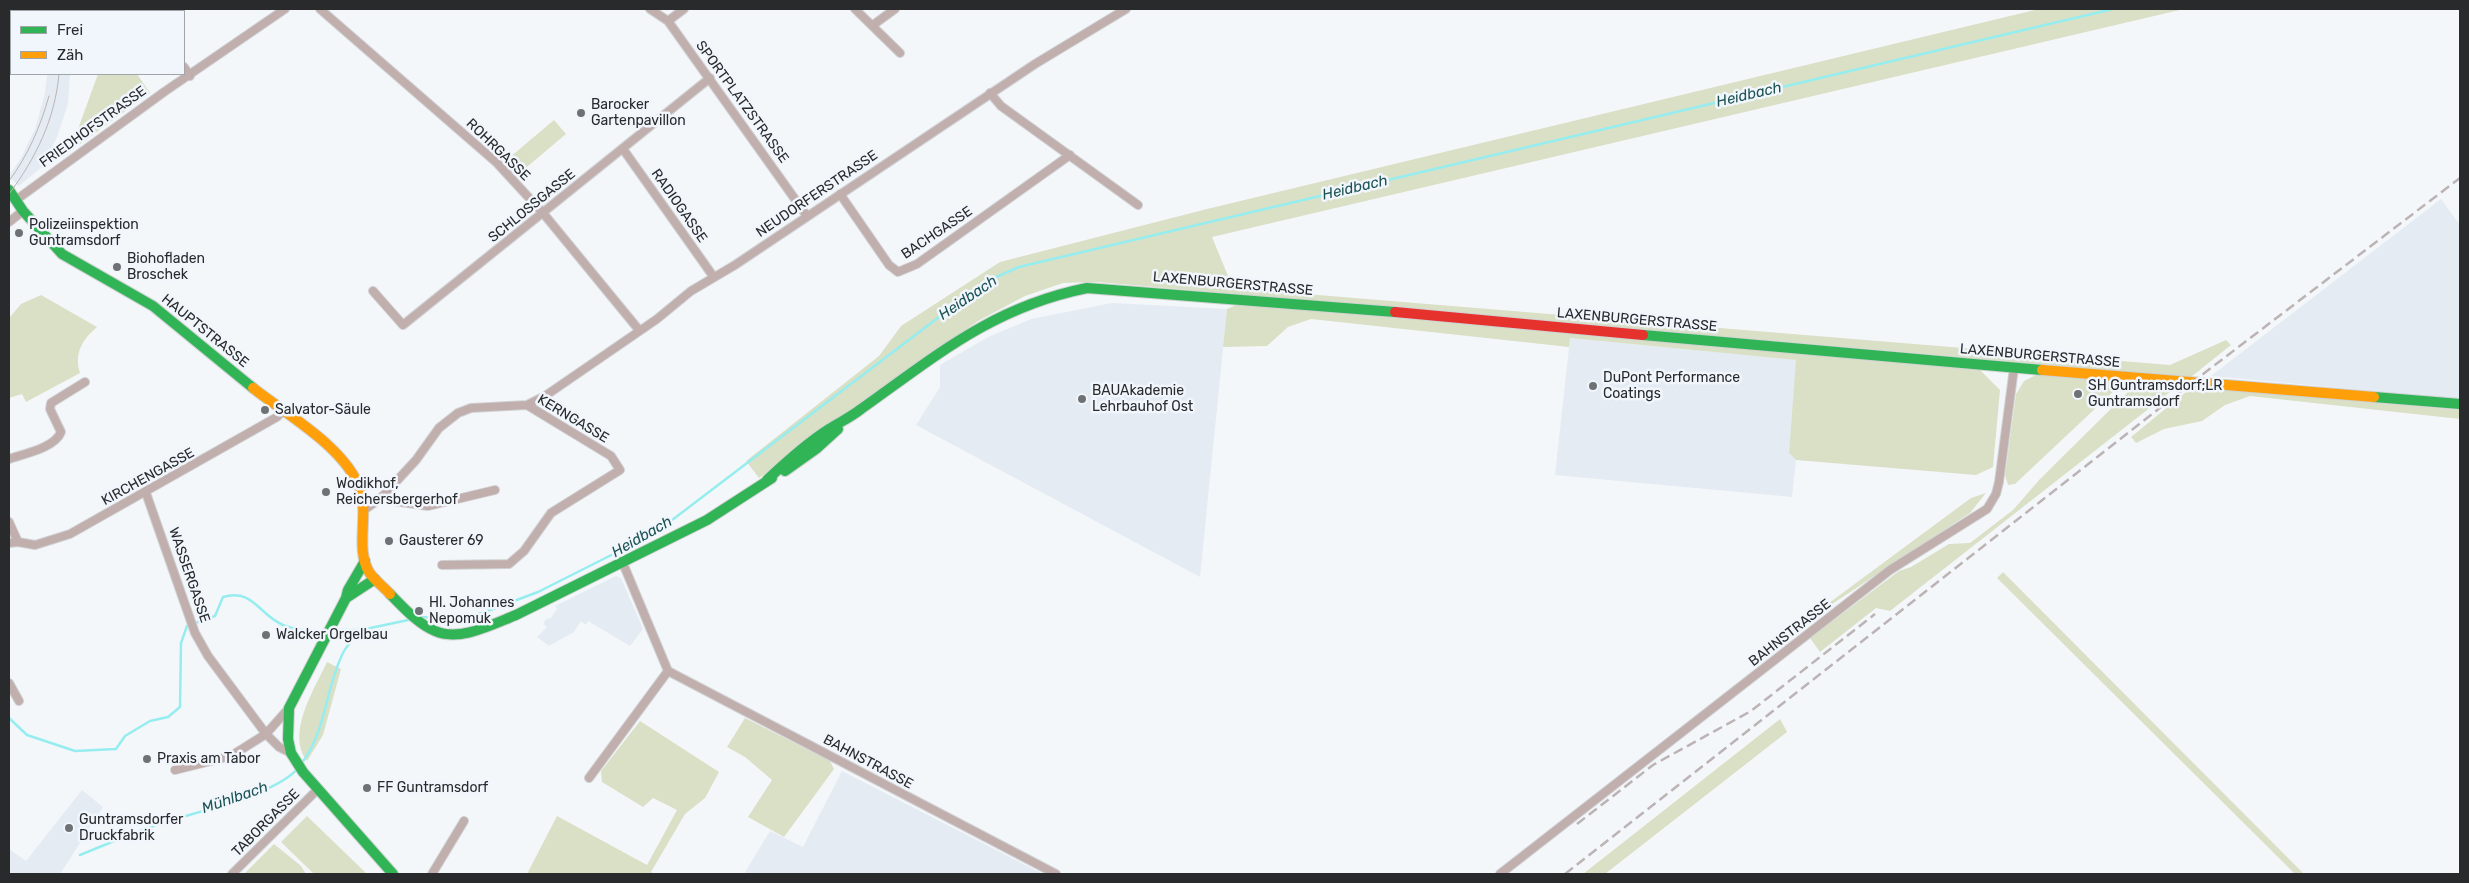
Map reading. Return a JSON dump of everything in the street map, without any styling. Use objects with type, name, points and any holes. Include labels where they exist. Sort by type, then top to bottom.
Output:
[{"type":"street","name":"FRIEDHOFSTRASSE","points":[[16,200],[132,114],[285,9]]},
{"type":"street","name":"ROHRGASSE","points":[[320,9],[497,164],[543,213],[639,330]]},
{"type":"street","name":"SPORTPLATZSTRASSE","points":[[650,9],[668,21],[807,216]]},
{"type":"street","points":[[668,21],[684,9]]},
{"type":"street","points":[[855,9],[900,53]]},
{"type":"street","points":[[873,25],[895,9]]},
{"type":"street","name":"NEUDORFERSTRASSE","points":[[527,405],[545,396],[713,276],[735,265],[990,93],[1126,9]]},
{"type":"street","points":[[185,68],[190,76]]},
{"type":"street","name":"SCHLOSSGASSE","points":[[374,291],[403,325],[710,78]]},
{"type":"street","points":[[990,93],[1001,106],[1138,205]]},
{"type":"street","name":"RADIOGASSE","points":[[624,149],[713,276]]},
{"type":"street","name":"BACHGASSE","points":[[840,194],[889,265],[898,272],[917,264],[1070,156]]},
{"type":"street","name":"HAUPTSTRASSE","points":[[9,190],[22,211],[62,254],[153,306],[283,411],[304,425],[337,454],[360,489],[364,510]]},
{"type":"street","points":[[9,222],[22,211]]},
{"type":"street","name":"LAXENBURGERSTRASSE","points":[[364,510],[362,536],[365,561],[369,572],[406,611],[434,631],[448,634],[490,626],[725,510],[767,480],[781,466],[830,429],[981,326],[1038,298],[1063,290],[1087,288],[1368,310],[2014,368],[2460,404]]},
{"type":"street","name":"BAHNSTRASSE","points":[[1500,874],[1890,570],[1987,509],[1996,494],[1999,482],[2014,368]]},
{"type":"street","points":[[9,459],[59,438],[61,432],[50,409],[51,403],[85,382]]},
{"type":"street","name":"KERNGASSE","points":[[364,510],[380,499],[416,460],[439,428],[458,413],[471,408],[527,405],[610,456],[620,470],[551,513],[524,551],[508,564],[442,565]]},
{"type":"street","name":"KIRCHENGASSE","points":[[9,543],[18,542],[34,545],[70,534],[146,493],[277,417],[283,411]]},
{"type":"street","points":[[380,499],[428,506],[495,490]]},
{"type":"street","name":"WASSERGASSE","points":[[146,493],[195,633],[208,656],[266,734],[293,757]]},
{"type":"street","points":[[9,522],[18,542]]},
{"type":"street","points":[[175,770],[232,756],[266,734],[289,708],[346,598],[348,590],[365,561]]},
{"type":"street","points":[[589,778],[668,671],[622,561]]},
{"type":"street","points":[[346,598],[375,579]]},
{"type":"street","name":"BAHNSTRASSE","points":[[668,671],[1056,874]]},
{"type":"street","points":[[9,683],[19,701]]},
{"type":"street","points":[[289,708],[288,739],[293,757],[302,772],[393,874]]},
{"type":"street","name":"TABORGASSE","points":[[232,874],[317,790]]},
{"type":"street","points":[[432,874],[464,820]]},
{"type":"shaded area","points":[[47,75],[70,75],[68,104],[57,137],[43,166],[19,186],[9,176],[21,158],[35,129],[45,93]]},
{"type":"shaded area","points":[[2441,199],[2460,225],[2460,399],[2211,376]]},
{"type":"shaded area","points":[[1112,303],[1227,309],[1200,577],[916,425],[940,387],[940,365],[988,337],[1031,319]]},
{"type":"shaded area","name":"DuPont Performance Coatings","points":[[1570,338],[1797,360],[1789,453],[1796,460],[1792,497],[1555,475]]},
{"type":"shaded area","points":[[616,576],[621,578],[643,629],[630,646],[588,621],[586,625],[581,621],[574,632],[549,646],[537,637],[547,627],[543,624],[547,618],[550,619],[557,609],[555,606]]},
{"type":"shaded area","points":[[842,771],[1043,874],[744,874],[770,831],[803,847]]},
{"type":"shaded area","name":"Guntramsdorfer Druckfabrik","points":[[82,790],[103,807],[60,874],[9,874],[9,849],[26,861]]},
{"type":"green space","points":[[2039,9],[2184,9],[1212,237],[1233,288],[2170,365],[2226,340],[2231,345],[2191,377],[1097,282],[1063,283],[1025,296],[978,321],[913,365],[759,478],[746,461],[879,356],[901,326],[1000,262],[1207,209]]},
{"type":"green space","points":[[98,75],[138,75],[150,93],[79,145],[74,140]]},
{"type":"green space","points":[[554,120],[566,134],[515,177],[503,163]]},
{"type":"green space","points":[[41,295],[97,327],[83,342],[81,347],[78,359],[80,373],[26,402],[22,394],[9,398],[9,318],[21,304]]},
{"type":"green space","points":[[1241,303],[1977,367],[2000,390],[1993,467],[1976,475],[1796,460],[1789,453],[1796,360],[1570,338],[1569,347],[1311,319],[1288,327],[1267,346],[1223,347],[1227,309]]},
{"type":"green space","points":[[2038,374],[2179,385],[1890,611],[1876,608],[1820,652],[1810,638],[1899,571],[1911,567],[1949,544],[1970,543],[2013,510],[2040,479],[2131,389],[2116,389],[2015,484],[2008,485],[2005,475],[2016,394],[2024,381]]},
{"type":"green space","points":[[2192,387],[2460,410],[2460,419],[2250,396],[2225,405],[2202,421],[2164,429],[2136,443],[2131,437]]},
{"type":"green space","points":[[1986,493],[1970,513],[1823,610],[1764,657],[1760,654],[1971,498]]},
{"type":"green space","points":[[2003,572],[2304,874],[2295,874],[1997,578]]},
{"type":"green space","points":[[327,662],[341,669],[323,735],[307,761],[301,750],[299,738],[301,725],[309,698]]},
{"type":"green space","points":[[745,718],[830,761],[834,769],[784,837],[748,817],[772,780],[745,757],[727,747]]},
{"type":"green space","points":[[1780,719],[1787,732],[1605,874],[1583,874]]},
{"type":"green space","points":[[640,721],[719,772],[705,798],[685,814],[651,872],[655,874],[527,874],[557,816],[647,865],[677,810],[653,798],[643,807],[602,782],[601,771]]},
{"type":"green space","points":[[307,816],[367,874],[314,874],[281,842]]},
{"type":"green space","points":[[274,844],[301,866],[306,874],[244,874]]},
{"type":"waterway","name":"Heidbach","points":[[421,617],[456,619],[482,613],[538,592],[655,533],[985,282],[1019,267],[2113,9]]},
{"type":"waterway","name":"Heidbach","points":[[9,718],[27,735],[75,751],[116,749],[125,736],[150,721],[168,717],[180,707],[181,643],[187,626],[215,616],[223,597],[233,595],[249,599],[275,621],[288,627],[327,631]]},
{"type":"waterway","name":"Heidbach","points":[[332,630],[361,630],[413,619]]},
{"type":"waterway","name":"Mühlbach","points":[[301,764],[310,751],[316,737],[338,665],[346,648],[361,630]]},
{"type":"waterway","name":"Mühlbach","points":[[80,855],[156,825],[253,795],[272,787],[287,778],[298,768]]},
{"type":"tram line","points":[[9,194],[28,166],[43,137],[53,107],[59,75]]},
{"type":"tram line","points":[[9,181],[33,141],[49,96]]},
{"type":"railway","points":[[1565,874],[2207,371],[2460,178]]},
{"type":"railway","points":[[1577,824],[1653,765],[1751,711],[1875,614]]},
{"type":"traffic: fast","points":[[9,190],[23,211],[62,254],[153,306],[253,388]]},
{"type":"traffic: fast","points":[[767,480],[813,440],[857,412],[967,335],[994,320],[1053,296],[1087,288],[1395,312]]},
{"type":"traffic: fast","points":[[1643,335],[2042,370]]},
{"type":"traffic: fast","points":[[2374,397],[2460,404]]},
{"type":"traffic: fast","points":[[785,471],[816,449],[838,429]]},
{"type":"traffic: fast","points":[[390,594],[417,620],[435,631],[455,634],[487,627],[516,615],[707,520],[772,478]]},
{"type":"traffic: fast","points":[[365,561],[348,590],[346,598],[289,708],[288,739],[291,753],[303,772],[393,874]]},
{"type":"traffic: fast","points":[[346,598],[375,579]]},
{"type":"traffic: slow","points":[[2042,370],[2374,397]]},
{"type":"traffic: slow","points":[[253,388],[329,446],[342,459],[352,474],[360,489],[362,499],[362,542],[365,563],[371,575],[390,594]]},
{"type":"traffic: jam","points":[[1395,312],[1643,335]]},
{"type":"place","name":"Barocker Gartenpavillon","points":[[581,113]]},
{"type":"place","name":"Polizeiinspektion Guntramsdorf","points":[[19,233]]},
{"type":"place","name":"Biohofladen Broschek","points":[[117,267]]},
{"type":"place","name":"DuPont Performance Coatings","points":[[1593,386]]},
{"type":"place","name":"SH Guntramsdorf;LR Guntramsdorf","points":[[2078,394]]},
{"type":"place","name":"BAUAkademie Lehrbauhof Ost","points":[[1082,399]]},
{"type":"place","name":"Salvator-Säule","points":[[265,410]]},
{"type":"place","name":"Wodikhof, Reichersbergerhof","points":[[326,492]]},
{"type":"place","name":"Gausterer 69","points":[[389,541]]},
{"type":"place","name":"Hl. Johannes Nepomuk","points":[[419,611]]},
{"type":"place","name":"Walcker Orgelbau","points":[[266,635]]},
{"type":"place","name":"Praxis am Tabor","points":[[147,759]]},
{"type":"place","name":"FF Guntramsdorf","points":[[367,788]]},
{"type":"place","name":"Guntramsdorfer Druckfabrik","points":[[69,828]]}]
